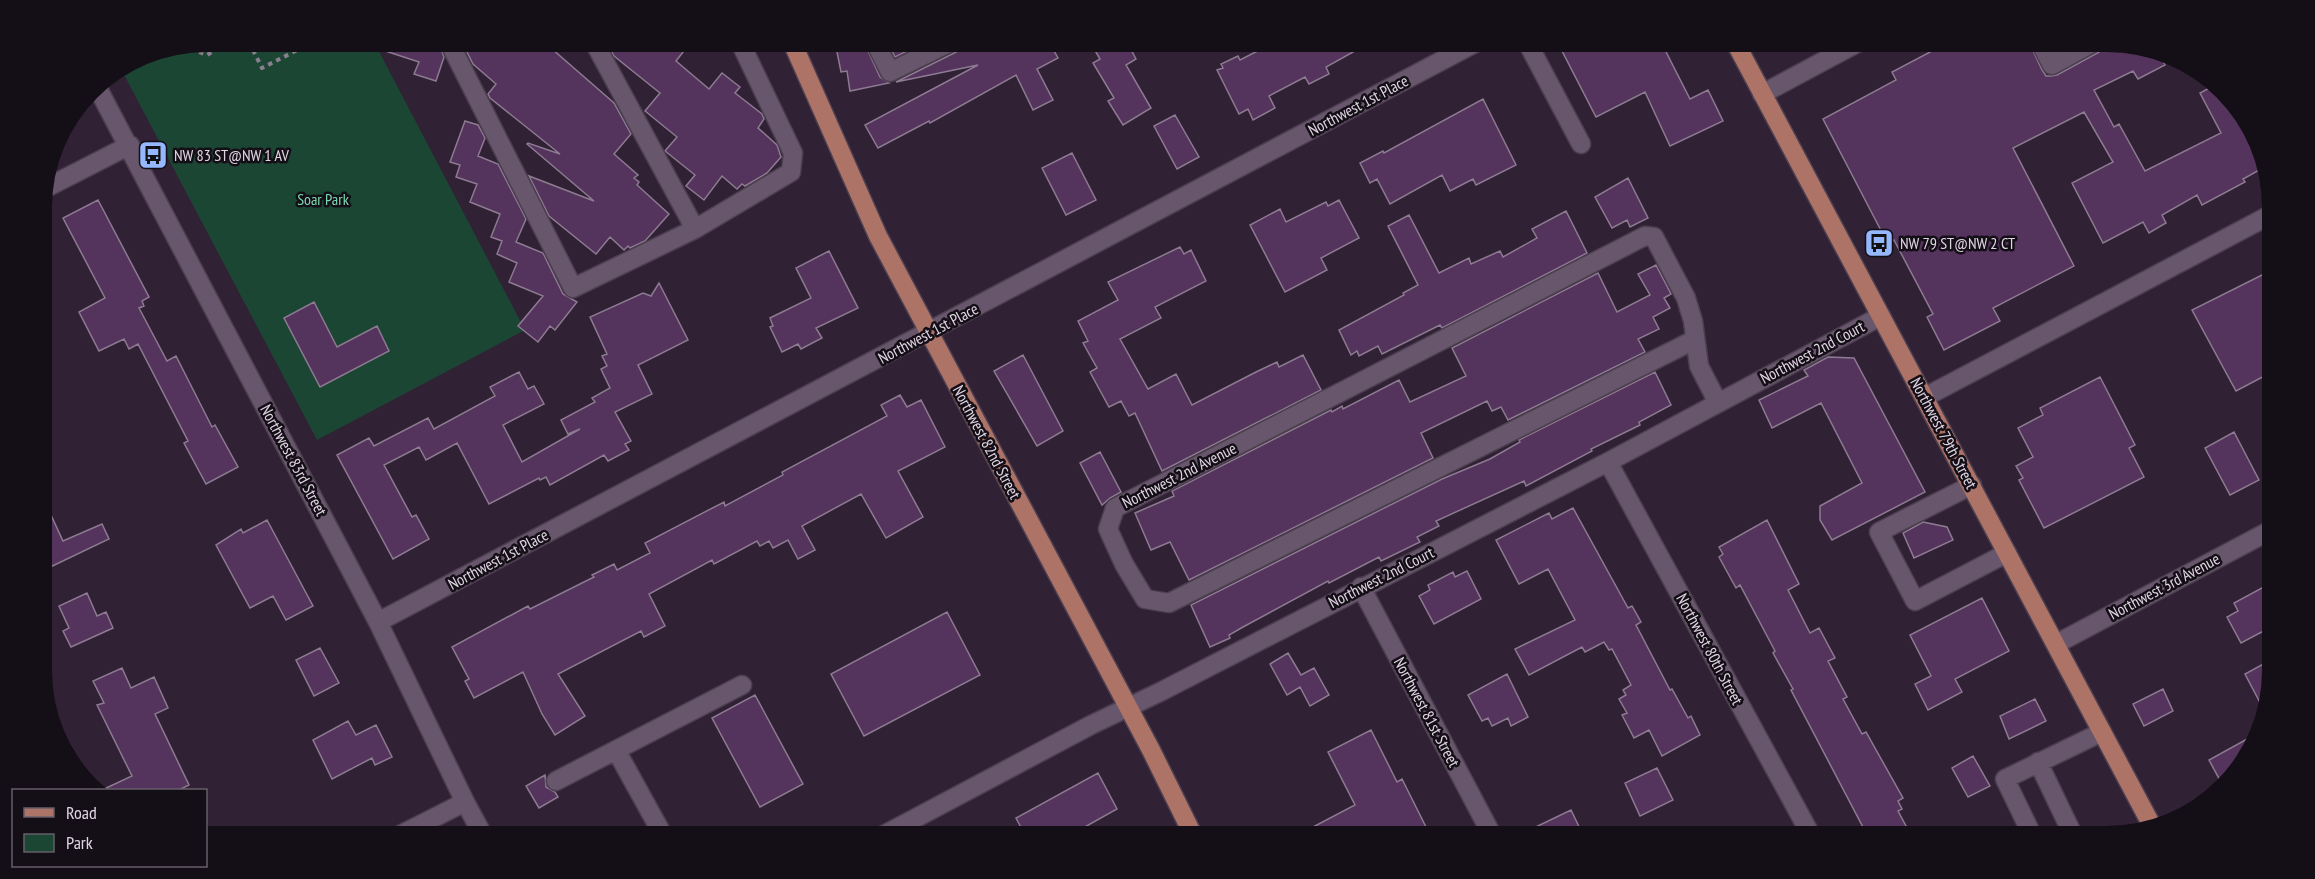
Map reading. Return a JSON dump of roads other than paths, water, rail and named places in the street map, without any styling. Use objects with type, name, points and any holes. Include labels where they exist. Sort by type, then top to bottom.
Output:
[{"type":"main road","name":"Northwest 82nd Street","points":[[796,52],[878,236],[1128,707],[1188,826]]},
{"type":"main road","name":"Northwest 79th Street","points":[[1740,52],[2149,820]]},
{"type":"street","points":[[454,52],[573,288],[695,229],[791,172],[793,153],[745,52]]},
{"type":"street","points":[[599,52],[695,229]]},
{"type":"street","points":[[880,52],[890,72],[931,52]]},
{"type":"street","name":"Northwest 1st Place","points":[[378,622],[1458,52]]},
{"type":"street","points":[[1532,52],[1581,144]]},
{"type":"street","points":[[1762,94],[1840,52]]},
{"type":"street","points":[[2045,52],[2052,65],[2076,52]]},
{"type":"street","name":"Northwest 83rd Street","points":[[101,95],[130,145],[378,622],[478,826]]},
{"type":"street","points":[[55,184],[130,145]]},
{"type":"street","points":[[1925,397],[2262,219]]},
{"type":"street","name":"Northwest 2nd Avenue","points":[[1645,236],[1654,237],[1686,298],[1693,321],[1694,340],[1169,603],[1145,599],[1124,564],[1108,529],[1115,508],[1645,236]]},
{"type":"street","name":"Northwest 2nd Court","points":[[901,826],[1361,587],[1608,462],[1881,316]]},
{"type":"street","points":[[1694,340],[1699,366],[1718,403]]},
{"type":"street","name":"Northwest 80th Street","points":[[1608,462],[1806,826]]},
{"type":"street","points":[[1972,485],[1880,532],[1915,601],[2007,553]]},
{"type":"street","name":"Northwest 3rd Avenue","points":[[2056,644],[2262,534]]},
{"type":"street","name":"Northwest 81st Street","points":[[1361,587],[1486,826]]},
{"type":"street","points":[[556,781],[742,685]]},
{"type":"street","points":[[2028,826],[2005,779],[2102,732]]},
{"type":"street","points":[[616,750],[658,826]]},
{"type":"street","points":[[2038,762],[2069,826]]},
{"type":"street","points":[[418,826],[465,802]]},
{"type":"place","name":"NW 83 ST@NW 1 AV","points":[[153,155]]},
{"type":"place","name":"NW 79 ST@NW 2 CT","points":[[1879,243]]},
{"type":"park label","name":"Soar Park","points":[[323,199]]}]
